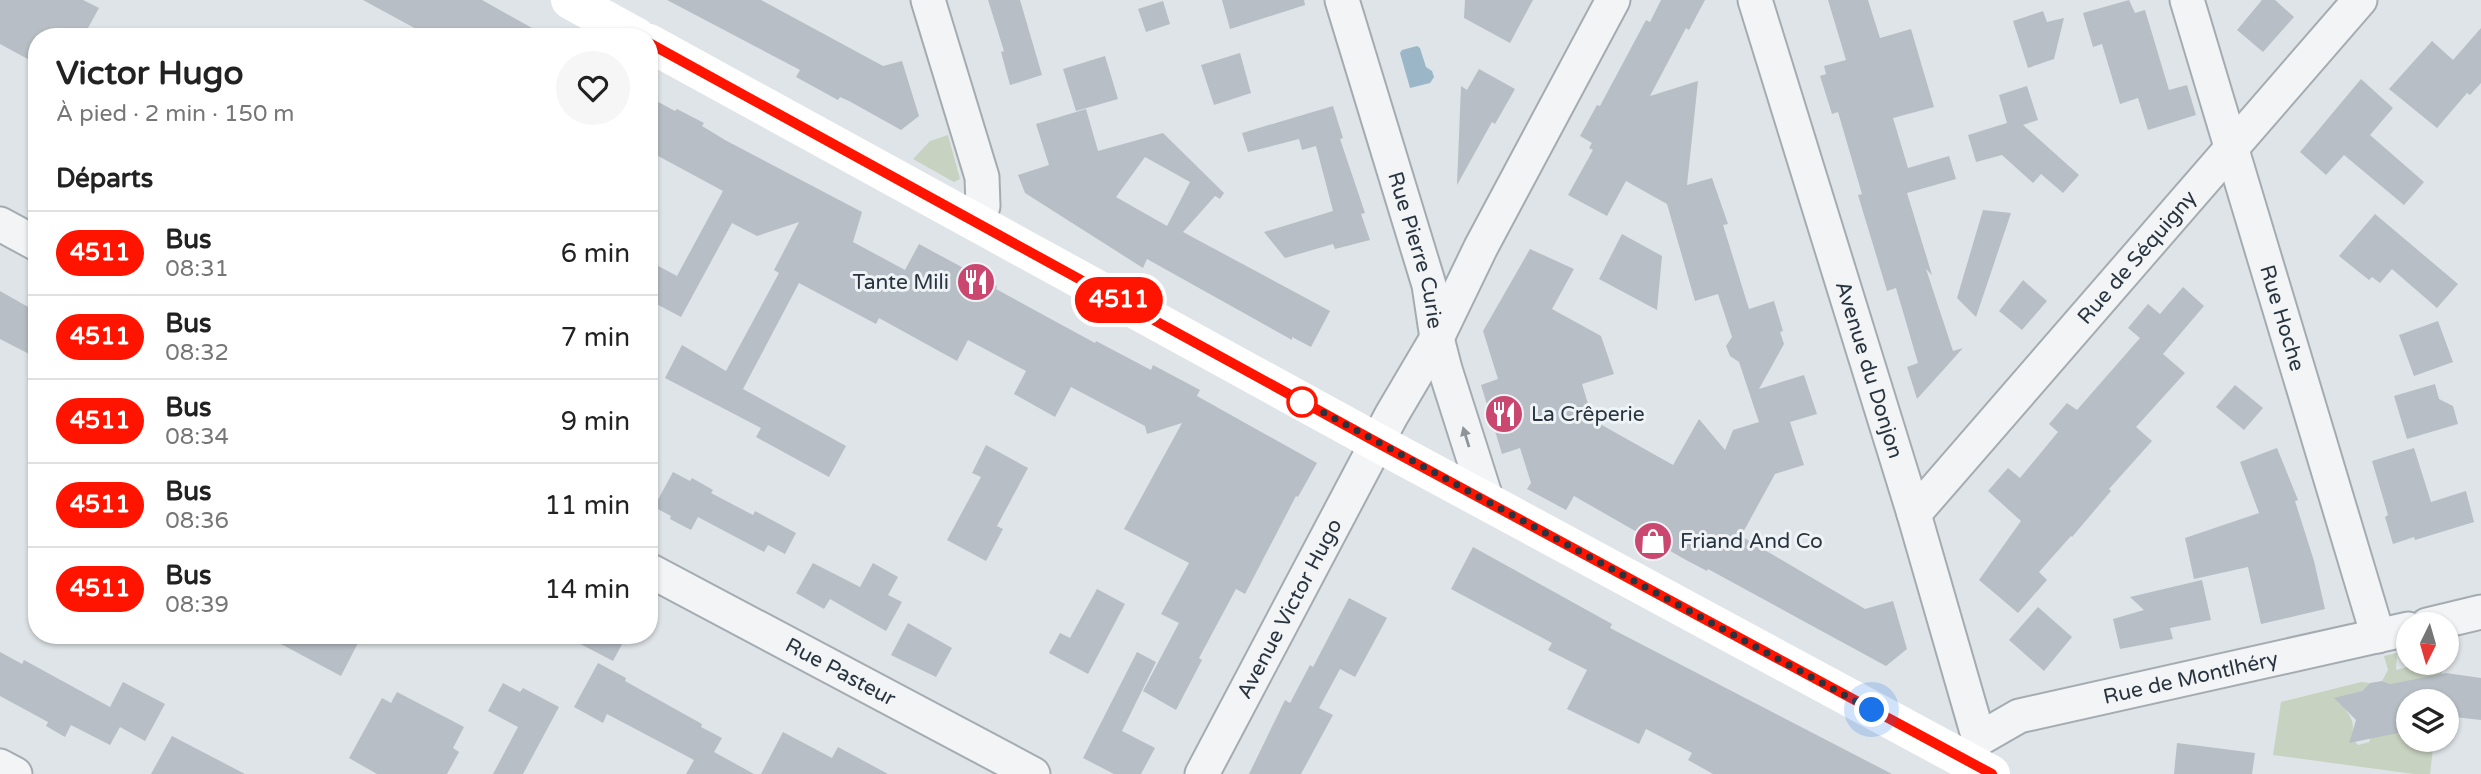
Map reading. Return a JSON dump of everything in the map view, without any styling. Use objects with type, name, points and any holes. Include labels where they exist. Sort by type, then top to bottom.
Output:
[{"type":"street","points":[[570,0],[621,28]]},
{"type":"street","points":[[928,0],[982,177],[983,206],[978,222]]},
{"type":"street","name":"Rue Pierre Curie","points":[[1342,0],[1429,285],[1437,338],[1487,502]]},
{"type":"street","name":"Avenue Victor Hugo","points":[[1202,774],[1391,416],[1437,338],[1481,247],[1613,0]]},
{"type":"street","name":"Avenue du Donjon","points":[[1755,0],[1914,514],[1980,758]]},
{"type":"street","name":"Rue Hoche","points":[[2187,0],[2232,147],[2393,632]]},
{"type":"street","name":"Rue de Séquigny","points":[[1914,514],[2360,0]]},
{"type":"street","points":[[658,48],[1487,502],[1980,758]]},
{"type":"street","points":[[0,224],[28,239]]},
{"type":"street","name":"Rue Pasteur","points":[[658,575],[1033,774]]},
{"type":"street","points":[[2459,617],[2481,612]]},
{"type":"street","name":"Rue de Montlhéry","points":[[1980,758],[2019,716],[2393,632]]},
{"type":"street","points":[[0,766],[15,774]]},
{"type":"green space","points":[[948,135],[960,179],[954,182],[913,159],[930,141]]},
{"type":"green space","points":[[2396,653],[2396,676],[2441,676],[2440,689],[2420,689],[2417,679],[2390,684],[2382,681],[2388,670],[2384,656]]},
{"type":"green space","points":[[2361,682],[2370,683],[2362,691],[2341,697],[2353,724],[2351,737],[2358,745],[2369,742],[2373,732],[2396,729],[2396,752],[2433,752],[2430,774],[2273,755],[2281,702]]},
{"type":"water","points":[[1417,46],[1426,67],[1432,71],[1434,77],[1430,83],[1410,88],[1400,53]]},
{"type":"building","points":[[0,0],[83,0],[99,8],[88,28],[28,28],[28,59],[0,44]]},
{"type":"building","points":[[363,0],[482,0],[532,28],[414,28]]},
{"type":"building","points":[[667,0],[761,0],[883,66],[902,61],[919,116],[901,130],[849,101],[840,97],[838,100],[796,77],[800,70]]},
{"type":"building","points":[[988,0],[1020,0],[1042,75],[1010,85],[1001,52],[1004,51]]},
{"type":"building","points":[[1222,0],[1304,0],[1305,5],[1230,29]]},
{"type":"building","points":[[1465,0],[1533,0],[1510,43],[1464,18]]},
{"type":"building","points":[[1661,0],[1705,0],[1689,30],[1686,28],[1650,96],[1698,81],[1687,185],[1712,178],[1728,224],[1723,225],[1749,309],[1774,301],[1783,331],[1780,332],[1784,344],[1759,389],[1804,375],[1817,414],[1790,422],[1804,465],[1775,474],[1741,536],[1865,609],[1893,601],[1907,649],[1886,666],[1708,569],[1707,571],[1686,560],[1574,496],[1566,510],[1527,489],[1531,483],[1520,448],[1502,454],[1481,385],[1498,379],[1483,331],[1530,249],[1574,269],[1552,309],[1601,336],[1614,374],[1582,384],[1593,420],[1673,465],[1699,419],[1725,450],[1733,430],[1759,422],[1739,362],[1730,356],[1726,346],[1732,337],[1718,294],[1695,301],[1667,204],[1626,181],[1607,216],[1568,195],[1593,150],[1589,148],[1592,143],[1580,136],[1597,105],[1600,106],[1646,20],[1650,22]]},
{"type":"building","points":[[1828,0],[1868,0],[1880,38],[1911,29],[1934,107],[1893,118],[1908,168],[1949,156],[1956,179],[1907,193],[1932,275],[1926,269],[1953,351],[1963,348],[1917,399],[1907,367],[1918,363],[1896,288],[1887,291],[1858,195],[1862,194],[1838,112],[1832,114],[1820,76],[1826,74],[1824,66],[1846,60]]},
{"type":"building","points":[[2129,0],[2135,13],[2145,10],[2169,90],[2187,85],[2196,115],[2148,130],[2138,98],[2120,104],[2102,44],[2093,47],[2083,13]]},
{"type":"building","points":[[2262,0],[2275,0],[2294,17],[2263,52],[2237,30]]},
{"type":"building","points":[[1163,1],[1170,24],[1146,32],[1138,9]]},
{"type":"building","points":[[2043,11],[2047,22],[2064,18],[2054,59],[2028,68],[2013,21]]},
{"type":"building","points":[[2481,28],[2481,83],[2470,95],[2467,93],[2437,128],[2389,89],[2432,41],[2453,60]]},
{"type":"building","points":[[1240,53],[1251,93],[1214,105],[1201,65]]},
{"type":"building","points":[[1105,56],[1118,99],[1076,111],[1063,69]]},
{"type":"building","points":[[1479,69],[1515,89],[1495,124],[1492,122],[1457,185],[1461,86],[1467,90]]},
{"type":"building","points":[[2361,79],[2393,108],[2370,135],[2424,182],[2404,205],[2344,155],[2326,175],[2300,152]]},
{"type":"building","points":[[2027,86],[2038,120],[2023,125],[2079,175],[2063,193],[2041,174],[2033,183],[2002,155],[1976,162],[1968,135],[2007,123],[1999,95]]},
{"type":"building","points":[[658,102],[704,123],[702,126],[725,140],[862,212],[853,242],[905,270],[919,244],[1095,343],[1096,341],[1151,370],[1153,365],[1200,390],[1197,396],[1317,463],[1298,497],[1296,496],[1245,594],[1236,589],[1199,658],[1202,660],[1176,710],[1143,691],[1179,623],[1161,614],[1189,563],[1124,529],[1182,423],[1147,434],[1145,426],[1071,387],[1055,417],[1014,394],[1026,371],[968,340],[957,361],[879,318],[876,324],[799,283],[743,389],[846,446],[829,477],[756,437],[761,428],[665,378],[682,345],[726,371],[779,273],[774,270],[799,222],[757,236],[732,223],[681,317],[658,305],[658,266],[677,276],[723,191],[658,156]]},
{"type":"building","points":[[1333,106],[1343,138],[1340,139],[1365,213],[1361,214],[1370,240],[1335,249],[1333,244],[1285,258],[1264,232],[1333,211],[1316,146],[1302,150],[1299,139],[1248,152],[1242,133]]},
{"type":"building","points":[[1086,109],[1098,151],[1163,133],[1224,193],[1220,199],[1215,196],[1183,232],[1330,311],[1311,347],[1292,337],[1292,340],[1147,259],[1143,268],[1025,193],[1018,175],[1049,165],[1036,124]],"holes":[[[1145,157],[1190,182],[1167,226],[1116,197]]]},
{"type":"building","points":[[1983,210],[2011,213],[1976,317],[1957,298]]},
{"type":"building","points":[[2375,214],[2458,284],[2437,308],[2392,269],[2380,283],[2372,277],[2369,280],[2339,256]]},
{"type":"building","points":[[1622,234],[1662,256],[1657,310],[1599,279]]},
{"type":"building","points":[[2023,280],[2047,301],[2022,330],[1999,311]]},
{"type":"building","points":[[2183,287],[2204,306],[2163,354],[2185,373],[2136,427],[2152,441],[2109,489],[2111,491],[2072,537],[2039,572],[2047,580],[2018,613],[1979,580],[2021,521],[1988,491],[2008,468],[2020,478],[2058,432],[2049,424],[2067,403],[2077,410],[2140,338],[2128,328],[2148,304],[2160,314]]},
{"type":"building","points":[[0,291],[28,307],[28,353],[0,339]]},
{"type":"building","points":[[2438,321],[2453,362],[2414,376],[2399,335]]},
{"type":"building","points":[[2435,384],[2439,399],[2453,406],[2458,424],[2407,439],[2394,396]]},
{"type":"building","points":[[2235,385],[2263,408],[2244,430],[2216,407]]},
{"type":"building","points":[[986,445],[1028,468],[997,526],[1003,529],[986,561],[947,540],[981,477],[972,473]]},
{"type":"building","points":[[2277,448],[2298,500],[2295,501],[2314,561],[2325,609],[2261,624],[2248,567],[2194,579],[2185,538],[2259,513],[2240,462]]},
{"type":"building","points":[[2414,448],[2431,502],[2466,491],[2474,522],[2393,544],[2385,517],[2388,515],[2372,461]]},
{"type":"building","points":[[673,472],[690,481],[692,478],[713,490],[711,493],[753,515],[755,511],[796,533],[785,554],[768,545],[764,552],[698,517],[691,530],[658,509],[658,500]]},
{"type":"building","points":[[1473,547],[1612,624],[1610,628],[1892,774],[1713,774],[1688,760],[1692,753],[1646,729],[1639,744],[1567,709],[1587,670],[1548,650],[1552,643],[1451,589]]},
{"type":"building","points":[[813,563],[860,587],[873,563],[898,577],[888,595],[902,602],[886,631],[830,599],[824,609],[796,593]]},
{"type":"building","points":[[2202,580],[2211,620],[2170,628],[2173,639],[2120,649],[2113,619],[2144,610],[2130,597]]},
{"type":"building","points":[[1097,589],[1125,604],[1088,674],[1049,653],[1060,633],[1070,638]]},
{"type":"building","points":[[1349,598],[1387,618],[1355,677],[1340,669],[1319,708],[1333,715],[1301,774],[1249,774],[1285,700],[1290,703],[1310,665],[1313,667]]},
{"type":"building","points":[[2038,607],[2072,637],[2044,671],[2009,640]]},
{"type":"building","points":[[908,623],[952,648],[936,677],[891,655]]},
{"type":"building","points":[[281,644],[357,644],[341,676]]},
{"type":"building","points":[[580,644],[622,644],[613,661]]},
{"type":"building","points":[[0,652],[22,664],[24,660],[110,707],[123,682],[165,704],[145,741],[120,727],[110,745],[71,725],[65,737],[46,726],[48,722],[0,696]]},
{"type":"building","points":[[1137,652],[1156,662],[1122,731],[1155,748],[1141,774],[1114,774],[1083,758]]},
{"type":"building","points":[[598,663],[722,738],[714,752],[754,774],[686,774],[694,760],[607,714],[603,723],[574,707]]},
{"type":"building","points":[[2459,675],[2481,678],[2481,720],[2459,717],[2459,689],[2396,689],[2396,733],[2349,743],[2356,720],[2334,698],[2362,691],[2370,683],[2382,681],[2390,684],[2431,676]]},
{"type":"building","points":[[503,683],[520,692],[523,688],[559,707],[523,774],[493,774],[518,727],[488,711]]},
{"type":"building","points":[[397,692],[464,727],[453,748],[459,752],[447,774],[377,774],[349,758],[382,698],[391,703]]},
{"type":"building","points":[[783,732],[832,758],[838,747],[888,774],[761,774]]},
{"type":"building","points":[[172,736],[245,774],[151,774]]},
{"type":"building","points":[[2177,743],[2255,753],[2252,774],[2174,774]]},
{"type":"bus line","name":"4511","points":[[658,48],[1378,443],[1992,774]]},
{"type":"place","name":"Tante Mili","points":[[976,282]]},
{"type":"place","name":"La Crêperie","points":[[1504,414]]},
{"type":"place","name":"Friand And Co","points":[[1653,541]]},
{"type":"route","points":[[1302,402],[1291,395],[1872,710]]}]
